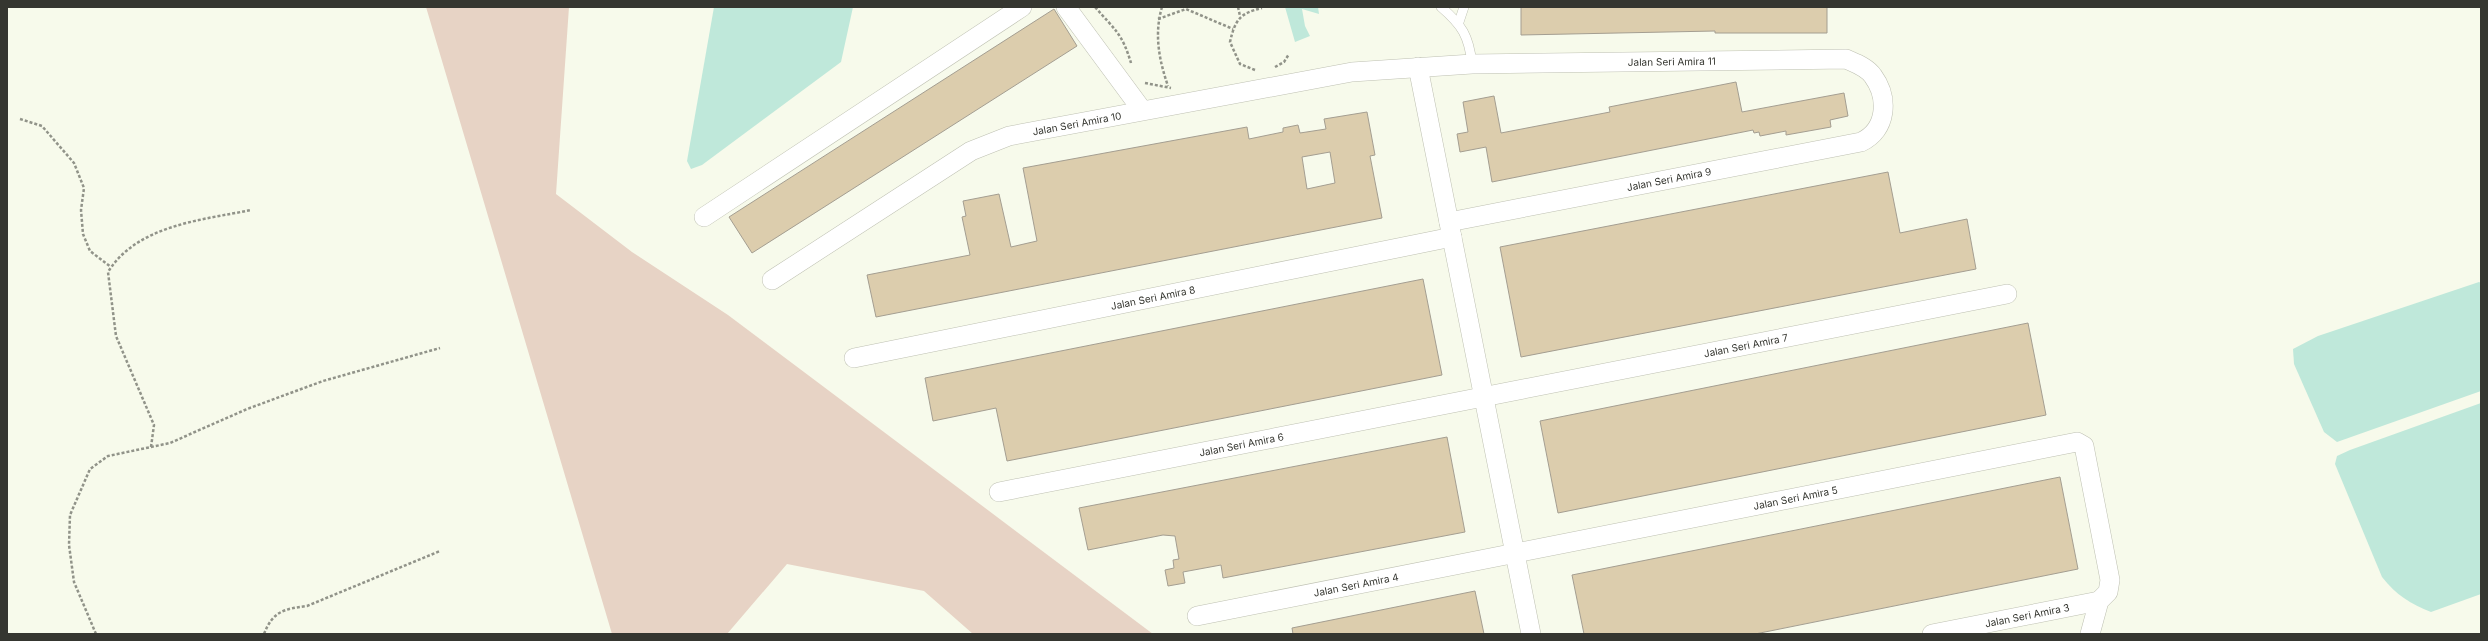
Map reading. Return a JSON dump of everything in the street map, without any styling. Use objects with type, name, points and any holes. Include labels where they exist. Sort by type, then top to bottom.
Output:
[{"type":"street","points":[[704,217],[1022,7]]},
{"type":"street","points":[[1066,7],[1142,110]]},
{"type":"street","name":"Jalan Seri Amira 11","points":[[1418,67],[1472,64],[1846,59],[1861,66],[1872,75],[1880,91],[1882,122]]},
{"type":"street","points":[[1418,67],[1531,634]]},
{"type":"street","name":"Jalan Seri Amira 10","points":[[772,280],[970,151],[1009,136],[1352,72],[1418,67]]},
{"type":"street","name":"Jalan Seri Amira 9","points":[[1450,229],[1861,142],[1872,137],[1882,122]]},
{"type":"street","name":"Jalan Seri Amira 8","points":[[854,358],[1450,229]]},
{"type":"street","name":"Jalan Seri Amira 7","points":[[1484,396],[2008,294]]},
{"type":"street","name":"Jalan Seri Amira 6","points":[[999,492],[1484,396]]},
{"type":"street","name":"Jalan Seri Amira 5","points":[[1514,551],[2077,442],[2084,446],[2110,580],[2108,592],[2099,601]]},
{"type":"street","name":"Jalan Seri Amira 4","points":[[1197,616],[1514,551]]},
{"type":"street","points":[[2090,634],[2099,601]]},
{"type":"street","name":"Jalan Seri Amira 3","points":[[1932,634],[2099,601]]},
{"type":"lane","points":[[1441,7],[1459,22],[1470,48],[1472,64]]},
{"type":"lane","points":[[1459,22],[1464,7]]},
{"type":"path","points":[[1095,7],[1124,41],[1132,67]]},
{"type":"path","points":[[1162,7],[1158,19],[1159,60],[1168,86],[1188,102]]},
{"type":"path","points":[[1238,7],[1240,17]]},
{"type":"path","points":[[1258,70],[1253,70],[1240,64],[1234,55],[1230,42],[1233,29],[1240,17],[1250,10],[1262,8]]},
{"type":"path","points":[[1158,19],[1186,9],[1233,29]]},
{"type":"path","points":[[1270,70],[1284,62],[1289,54]]},
{"type":"path","points":[[1143,82],[1155,86],[1168,86]]},
{"type":"path","points":[[20,119],[42,126],[74,163],[84,188],[81,210],[83,234],[90,251],[111,267]]},
{"type":"path","points":[[151,447],[154,425],[116,336],[108,272],[116,258],[137,242],[180,224],[251,210]]},
{"type":"path","points":[[96,634],[74,582],[69,545],[70,515],[90,469],[108,456],[170,443],[247,409],[323,381],[440,348]]},
{"type":"path","points":[[264,634],[274,616],[287,609],[307,606],[440,551]]},
{"type":"shaded area","points":[[426,7],[569,7],[556,194],[632,252],[728,315],[1153,634],[973,634],[924,591],[787,564],[727,634],[612,634]]},
{"type":"water","points":[[714,7],[853,7],[841,62],[702,165],[691,169],[687,161]]},
{"type":"water","points":[[1285,7],[1318,7],[1319,14],[1302,9],[1305,26],[1310,36],[1295,42]]},
{"type":"water","points":[[2479,282],[2481,283],[2481,391],[2337,442],[2324,432],[2294,364],[2293,349],[2318,336]]},
{"type":"water","points":[[2481,403],[2481,594],[2431,612],[2404,598],[2382,577],[2335,464],[2337,456],[2350,450]]},
{"type":"building","points":[[1521,7],[1827,7],[1827,33],[1715,33],[1715,31],[1521,35]]},
{"type":"building","points":[[1054,9],[1077,46],[752,253],[729,217]]},
{"type":"building","points":[[1736,82],[1742,112],[1844,93],[1848,116],[1830,120],[1831,127],[1786,135],[1786,131],[1760,136],[1759,132],[1754,133],[1753,130],[1492,182],[1486,147],[1460,152],[1457,134],[1468,132],[1463,102],[1494,96],[1501,133],[1610,112],[1609,107]]},
{"type":"building","points":[[1367,112],[1375,155],[1370,156],[1382,218],[876,317],[867,275],[970,255],[962,217],[966,216],[963,201],[999,194],[1011,247],[1037,241],[1023,168],[1247,127],[1249,139],[1283,132],[1283,128],[1298,125],[1300,133],[1326,129],[1324,119]],"holes":[[[1330,152],[1335,183],[1307,189],[1302,157]]]},
{"type":"building","points":[[1888,172],[1900,233],[1967,219],[1976,269],[1521,357],[1500,247]]},
{"type":"building","points":[[1423,279],[1442,375],[1007,461],[996,408],[933,421],[925,378]]},
{"type":"building","points":[[2028,323],[2046,415],[1558,513],[1540,421]]},
{"type":"building","points":[[1447,437],[1465,532],[1223,578],[1221,565],[1183,572],[1185,583],[1168,586],[1165,570],[1174,568],[1173,560],[1179,559],[1175,536],[1163,535],[1088,550],[1079,508]]},
{"type":"building","points":[[2060,477],[2078,569],[1755,634],[1584,634],[1572,575]]},
{"type":"building","points":[[1475,591],[1484,634],[1293,634],[1292,628]]}]
